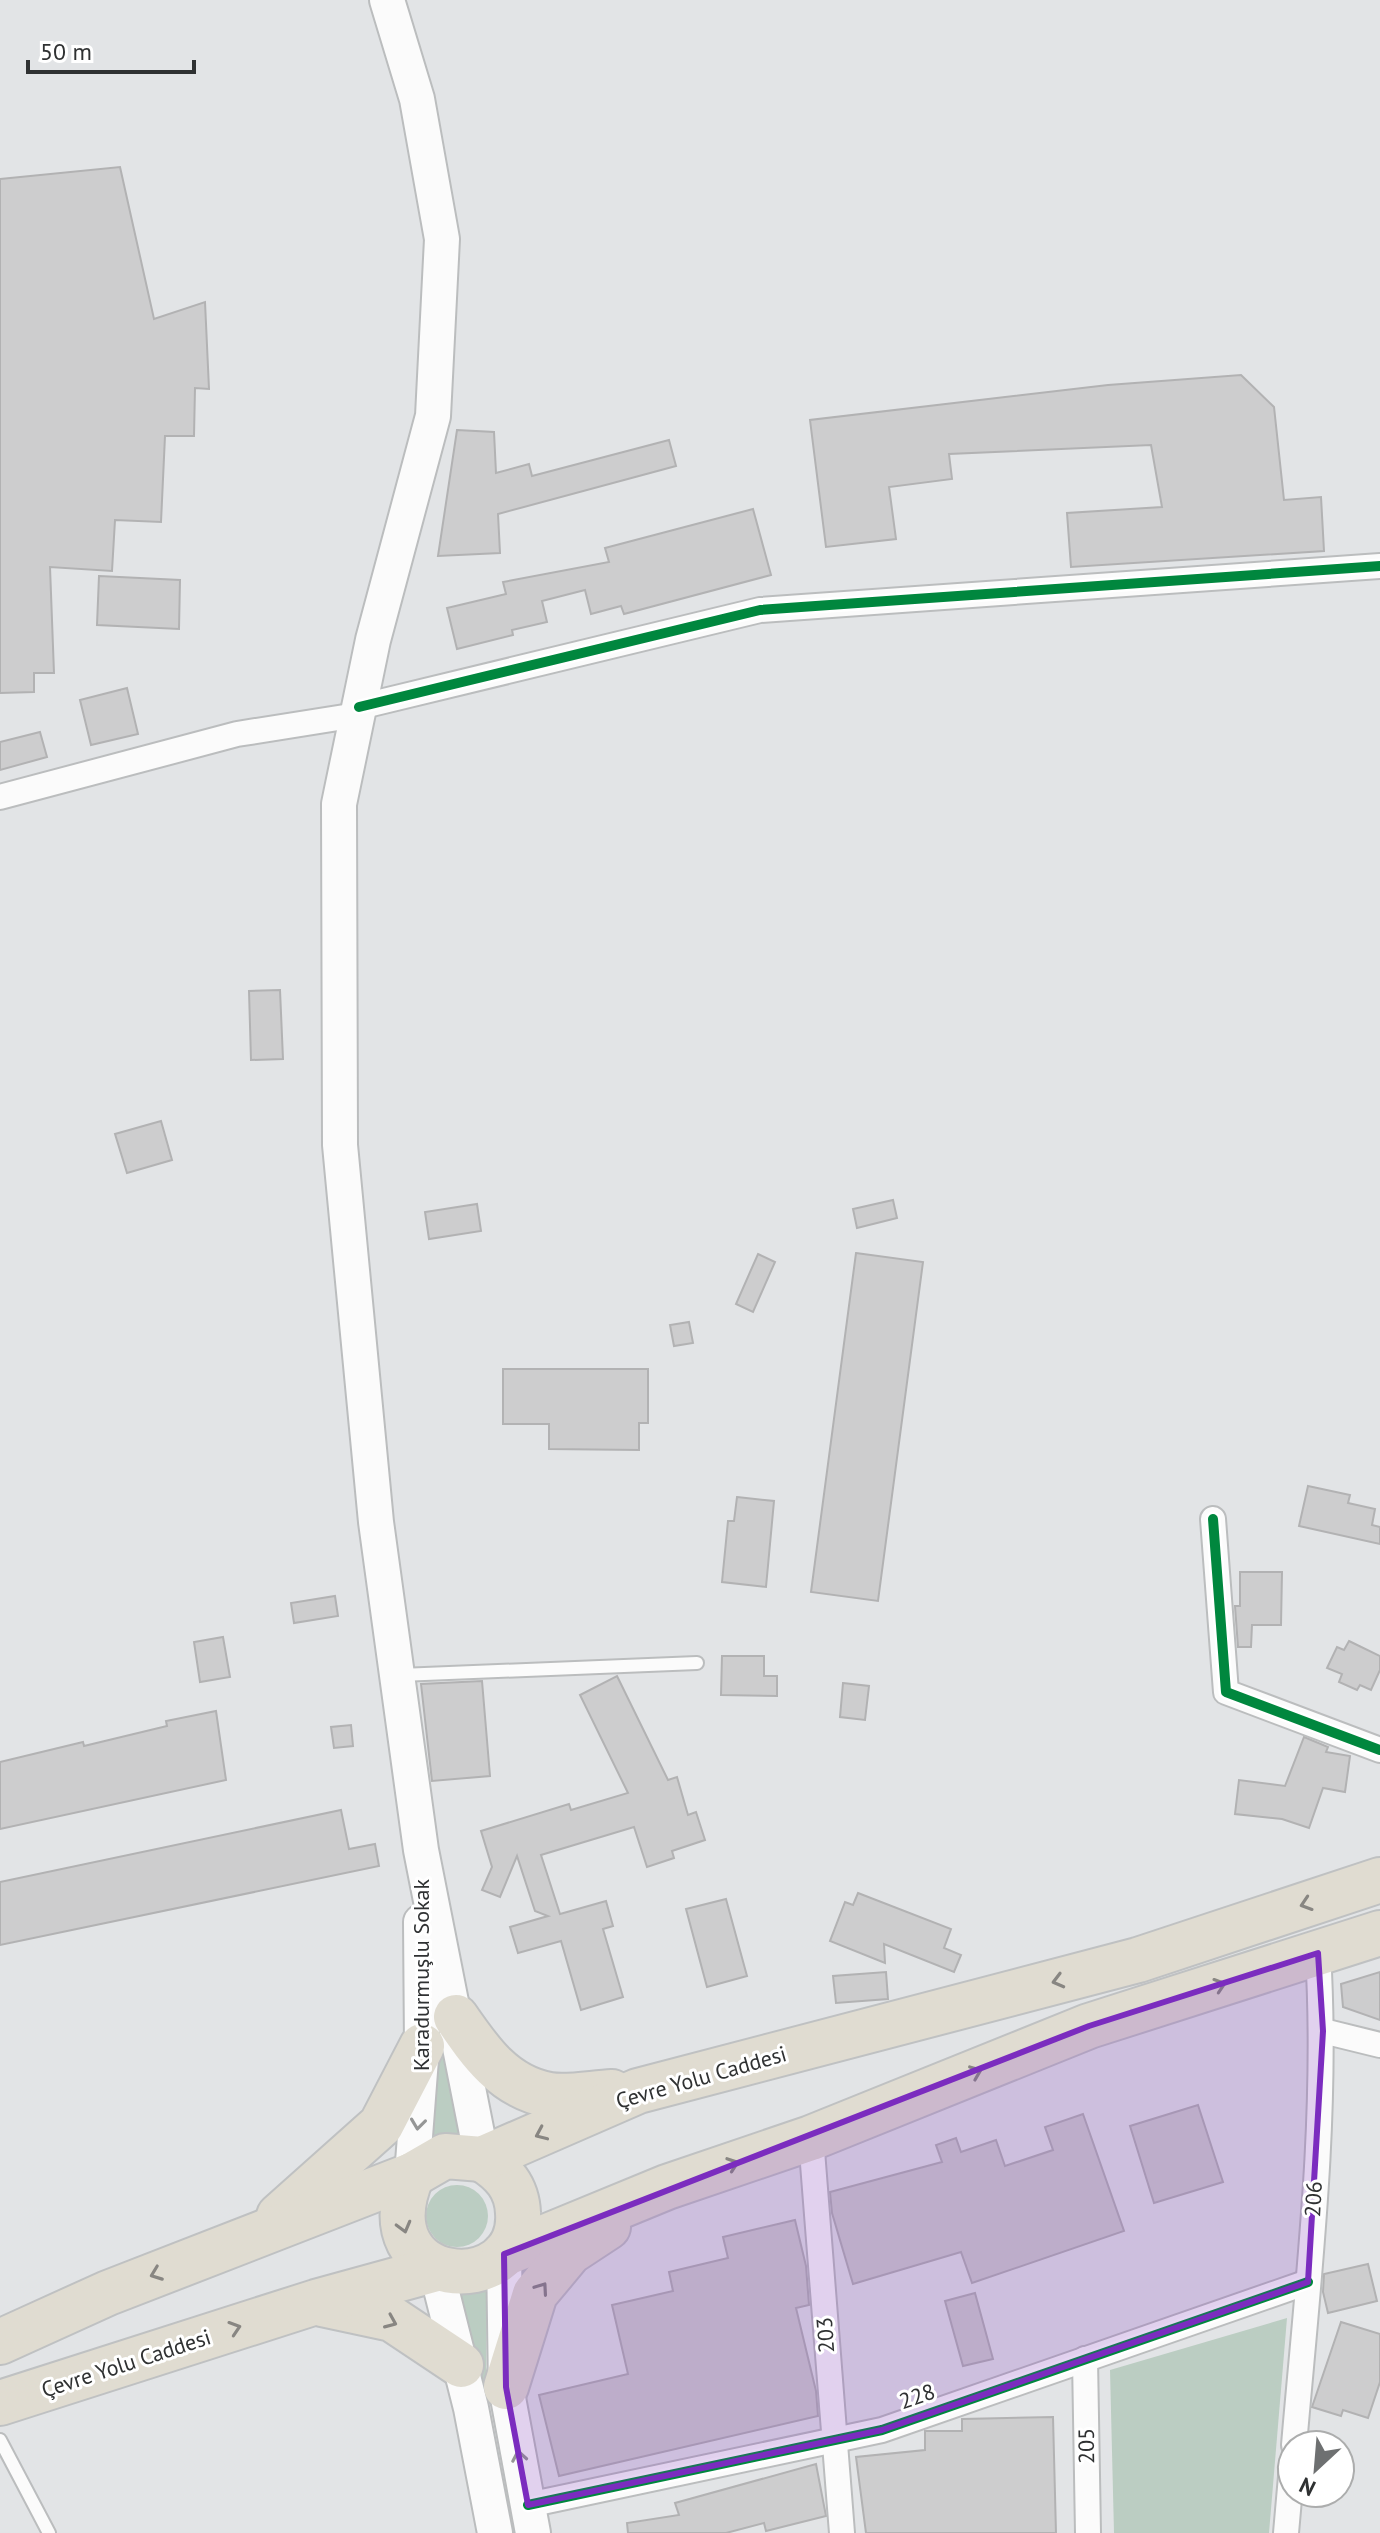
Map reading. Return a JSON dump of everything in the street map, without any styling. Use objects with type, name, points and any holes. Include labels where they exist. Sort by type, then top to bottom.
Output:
[{"type":"highway","name":"Çevre Yolu Caddesi","points":[[0,2342],[108,2293],[412,2175],[445,2156],[482,2159],[638,2091],[1138,1960],[1380,1880]]},
{"type":"highway","points":[[412,2175],[400,2214],[404,2234],[414,2252],[436,2269],[470,2272],[489,2265],[504,2254],[667,2187],[811,2138],[1089,2026],[1380,1933]]},
{"type":"highway","points":[[456,2017],[484,2059],[507,2078],[549,2095],[638,2091]]},
{"type":"highway","points":[[261,2233],[381,2125],[422,2046]]},
{"type":"highway","points":[[482,2159],[498,2169],[511,2184],[517,2201],[519,2220],[514,2238],[504,2254]]},
{"type":"highway","points":[[506,2387],[535,2294],[570,2252],[667,2187]]},
{"type":"highway","name":"Çevre Yolu Caddesi","points":[[0,2403],[316,2302],[436,2269]]},
{"type":"highway","points":[[316,2302],[392,2319],[461,2365]]},
{"type":"main road","points":[[387,0],[417,99],[442,239],[433,416],[358,711],[339,804],[340,1145],[376,1522],[421,1850]]},
{"type":"main road","name":"Karadurmuşlu Sokak","points":[[421,1850],[482,2159]]},
{"type":"main road","name":"Karadurmuşlu Sokak","points":[[412,2175],[422,2046],[421,1850]]},
{"type":"main road","points":[[504,2254],[506,2387],[530,2519]]},
{"type":"main road","points":[[436,2269],[461,2365],[495,2533]]},
{"type":"street","points":[[0,797],[237,734],[358,711],[760,610],[1380,566]]},
{"type":"street","points":[[1213,1519],[1226,1692],[1380,1750]]},
{"type":"street","name":"206","points":[[1295,2429],[1308,2282],[1323,2031],[1318,1953]]},
{"type":"street","points":[[1323,2031],[1380,2045]]},
{"type":"street","name":"203","points":[[811,2138],[842,2533]]},
{"type":"street","name":"228","points":[[530,2519],[833,2438],[882,2430],[1308,2282]]},
{"type":"street","name":"205","points":[[1085,2359],[1088,2533]]},
{"type":"street","points":[[1286,2533],[1288,2509]]},
{"type":"lane","points":[[397,1675],[697,1663]]},
{"type":"lane","points":[[0,2440],[49,2533]]},
{"type":"highlighted area","points":[[1318,1953],[1323,2031],[1308,2282],[882,2430],[528,2505],[506,2387],[504,2254],[1089,2026]]},
{"type":"green space","points":[[446,2050],[468,2142],[425,2152],[433,2053]]},
{"type":"green space","points":[[457,2185],[469,2187],[479,2194],[486,2204],[486,2228],[479,2238],[469,2245],[457,2247],[445,2245],[435,2238],[428,2228],[426,2216],[428,2204],[435,2194],[445,2187]]},
{"type":"green space","points":[[487,2273],[486,2390],[480,2392],[449,2283]]},
{"type":"green space","points":[[1287,2318],[1269,2533],[1114,2533],[1110,2370]]},
{"type":"building","points":[[120,167],[154,319],[205,302],[209,389],[195,388],[194,436],[165,436],[161,522],[115,520],[112,571],[50,567],[54,673],[34,673],[34,692],[0,693],[0,179]]},
{"type":"building","points":[[1241,375],[1274,407],[1284,500],[1321,497],[1324,551],[1071,567],[1067,513],[1162,507],[1151,445],[949,454],[952,479],[889,487],[896,539],[826,547],[810,420],[1108,385]]},
{"type":"building","points":[[457,430],[494,432],[496,473],[529,464],[532,476],[669,440],[676,466],[498,514],[500,553],[438,556]]},
{"type":"building","points":[[753,509],[771,575],[624,614],[621,606],[591,614],[585,590],[542,601],[547,622],[512,630],[513,635],[457,649],[447,608],[506,594],[503,582],[609,562],[605,548]]},
{"type":"building","points":[[99,576],[180,580],[179,629],[97,625]]},
{"type":"building","points":[[127,688],[138,734],[91,745],[80,700]]},
{"type":"building","points":[[40,732],[47,757],[0,770],[0,742]]},
{"type":"building","points":[[280,990],[283,1059],[251,1060],[249,991]]},
{"type":"building","points":[[161,1121],[172,1160],[127,1173],[115,1134]]},
{"type":"building","points":[[893,1200],[897,1218],[857,1228],[853,1209]]},
{"type":"building","points":[[477,1204],[481,1231],[429,1239],[425,1212]]},
{"type":"building","points":[[856,1253],[923,1262],[878,1601],[811,1592]]},
{"type":"building","points":[[758,1254],[775,1262],[753,1312],[736,1304]]},
{"type":"building","points":[[689,1322],[693,1343],[674,1346],[670,1325]]},
{"type":"building","points":[[503,1369],[648,1369],[648,1423],[639,1423],[639,1450],[549,1449],[549,1424],[503,1424]]},
{"type":"building","points":[[1308,1486],[1350,1495],[1348,1503],[1375,1509],[1372,1525],[1380,1527],[1380,1544],[1299,1526]]},
{"type":"building","points":[[737,1497],[774,1501],[766,1587],[722,1582],[728,1521],[734,1521]]},
{"type":"building","points":[[1240,1572],[1282,1572],[1281,1625],[1252,1625],[1251,1647],[1238,1647],[1235,1606],[1240,1606]]},
{"type":"building","points":[[335,1596],[338,1616],[294,1623],[291,1603]]},
{"type":"building","points":[[223,1637],[230,1677],[200,1682],[194,1642]]},
{"type":"building","points":[[1349,1641],[1380,1656],[1380,1670],[1371,1690],[1360,1685],[1357,1690],[1339,1682],[1342,1674],[1327,1668],[1337,1647],[1344,1650]]},
{"type":"building","points":[[722,1656],[764,1656],[764,1676],[777,1676],[777,1696],[721,1695]]},
{"type":"building","points":[[617,1676],[668,1780],[677,1777],[688,1815],[696,1812],[705,1840],[672,1851],[674,1858],[647,1867],[634,1827],[541,1855],[560,1914],[606,1901],[613,1926],[603,1929],[623,1997],[581,2010],[561,1941],[518,1953],[510,1927],[548,1916],[535,1911],[517,1856],[500,1897],[482,1890],[492,1867],[481,1831],[569,1804],[571,1810],[628,1793],[580,1695]]},
{"type":"building","points":[[482,1681],[490,1776],[432,1781],[421,1684]]},
{"type":"building","points":[[843,1683],[869,1686],[865,1720],[840,1717]]},
{"type":"building","points":[[216,1711],[226,1780],[0,1829],[0,1762],[83,1742],[84,1746],[167,1726],[166,1721]]},
{"type":"building","points":[[351,1725],[353,1746],[334,1748],[331,1727]]},
{"type":"building","points":[[1304,1737],[1328,1747],[1326,1752],[1350,1756],[1345,1792],[1323,1788],[1309,1828],[1282,1819],[1235,1814],[1239,1780],[1285,1786]]},
{"type":"building","points":[[341,1810],[349,1849],[375,1844],[379,1866],[0,1945],[0,1882]]},
{"type":"building","points":[[858,1893],[951,1929],[944,1948],[961,1955],[954,1972],[884,1944],[885,1963],[830,1941],[845,1902],[853,1905]]},
{"type":"building","points":[[726,1899],[747,1976],[707,1987],[686,1909]]},
{"type":"building","points":[[886,1972],[888,1999],[836,2003],[833,1976]]},
{"type":"building","points":[[1380,1972],[1380,2020],[1343,2007],[1341,1984]]},
{"type":"building","points":[[1198,2105],[1223,2182],[1154,2203],[1130,2126]]},
{"type":"building","points":[[1083,2114],[1124,2231],[972,2283],[961,2252],[853,2284],[832,2213],[830,2192],[942,2162],[936,2145],[956,2138],[961,2152],[996,2140],[1005,2166],[1053,2150],[1045,2127]]},
{"type":"building","points":[[795,2220],[806,2266],[809,2305],[796,2308],[816,2391],[818,2416],[559,2476],[539,2395],[628,2374],[612,2305],[673,2291],[669,2272],[728,2258],[723,2237]]},
{"type":"building","points":[[1368,2264],[1377,2301],[1328,2313],[1323,2292],[1324,2274]]},
{"type":"building","points":[[975,2293],[993,2359],[963,2366],[945,2301]]},
{"type":"building","points":[[1341,2322],[1380,2334],[1380,2382],[1368,2418],[1343,2410],[1341,2416],[1312,2407]]},
{"type":"building","points":[[1053,2417],[1056,2533],[866,2533],[856,2457],[925,2450],[925,2431],[962,2431],[962,2419]]},
{"type":"building","points":[[816,2464],[826,2516],[766,2531],[764,2523],[726,2533],[628,2533],[627,2523],[679,2515],[675,2503]]},
{"type":"cycle path","points":[[359,707],[760,610],[1380,566]]},
{"type":"cycle path","points":[[1213,1519],[1226,1692],[1380,1750]]},
{"type":"cycle path","points":[[528,2505],[882,2430],[1308,2282]]}]
